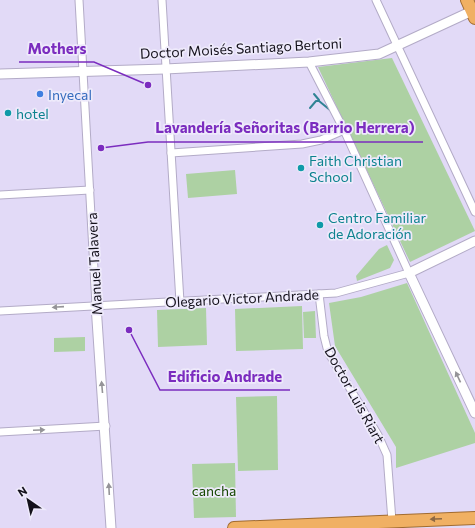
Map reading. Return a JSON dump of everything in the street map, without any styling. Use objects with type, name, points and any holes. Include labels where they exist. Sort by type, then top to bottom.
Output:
[{"type":"highway","points":[[467,0],[474,13]]},
{"type":"highway","points":[[234,528],[475,518]]},
{"type":"street","name":"Manuel Talavera","points":[[79,0],[84,70],[96,322],[106,426],[111,528]]},
{"type":"street","points":[[162,0],[180,302]]},
{"type":"street","points":[[376,0],[475,212]]},
{"type":"street","name":"Doctor Moisés Santiago Bertoni","points":[[0,74],[84,70],[165,69],[309,62],[379,54],[474,13]]},
{"type":"street","points":[[309,62],[344,130],[475,412]]},
{"type":"street","points":[[171,153],[302,144],[321,140],[344,130]]},
{"type":"street","points":[[0,195],[90,190]]},
{"type":"street","name":"Olegario Victor Andrade","points":[[0,311],[336,293],[354,290],[409,272],[475,241]]},
{"type":"street","name":"Doctor Luis Riart","points":[[319,294],[324,336],[328,352],[378,435],[387,455],[392,521]]},
{"type":"street","points":[[0,432],[106,426]]},
{"type":"green space","points":[[392,58],[475,231],[410,262],[318,67]]},
{"type":"green space","points":[[235,170],[237,194],[188,198],[186,174]]},
{"type":"green space","points":[[387,245],[394,260],[390,268],[357,281],[356,276],[379,249]]},
{"type":"green space","points":[[407,283],[475,433],[475,443],[396,468],[396,447],[335,346],[329,303],[361,297]]},
{"type":"green space","points":[[302,306],[303,349],[236,351],[235,309]]},
{"type":"green space","points":[[206,308],[207,345],[158,347],[157,310]]},
{"type":"green space","points":[[315,311],[316,338],[304,338],[303,312]]},
{"type":"green space","points":[[85,337],[85,351],[54,352],[54,338]]},
{"type":"green space","points":[[277,396],[278,470],[238,471],[236,397]]},
{"type":"green space","name":"cancha","points":[[235,463],[236,517],[194,518],[192,464]]},
{"type":"waterway","points":[[314,94],[319,100]]},
{"type":"waterway","points":[[310,108],[316,101],[319,101],[330,110]]},
{"type":"place","name":"Mothers","points":[[148,85]]},
{"type":"place","name":"Inyecal","points":[[40,94]]},
{"type":"place","name":"hotel","points":[[8,113]]},
{"type":"place","name":"Lavandería Señoritas (Barrio Herrera)","points":[[101,148]]},
{"type":"place","name":"Faith Christian School","points":[[301,168]]},
{"type":"place","name":"Centro Familiar de Adoración","points":[[320,225]]},
{"type":"place","name":"Edificio Andrade","points":[[129,330]]}]
